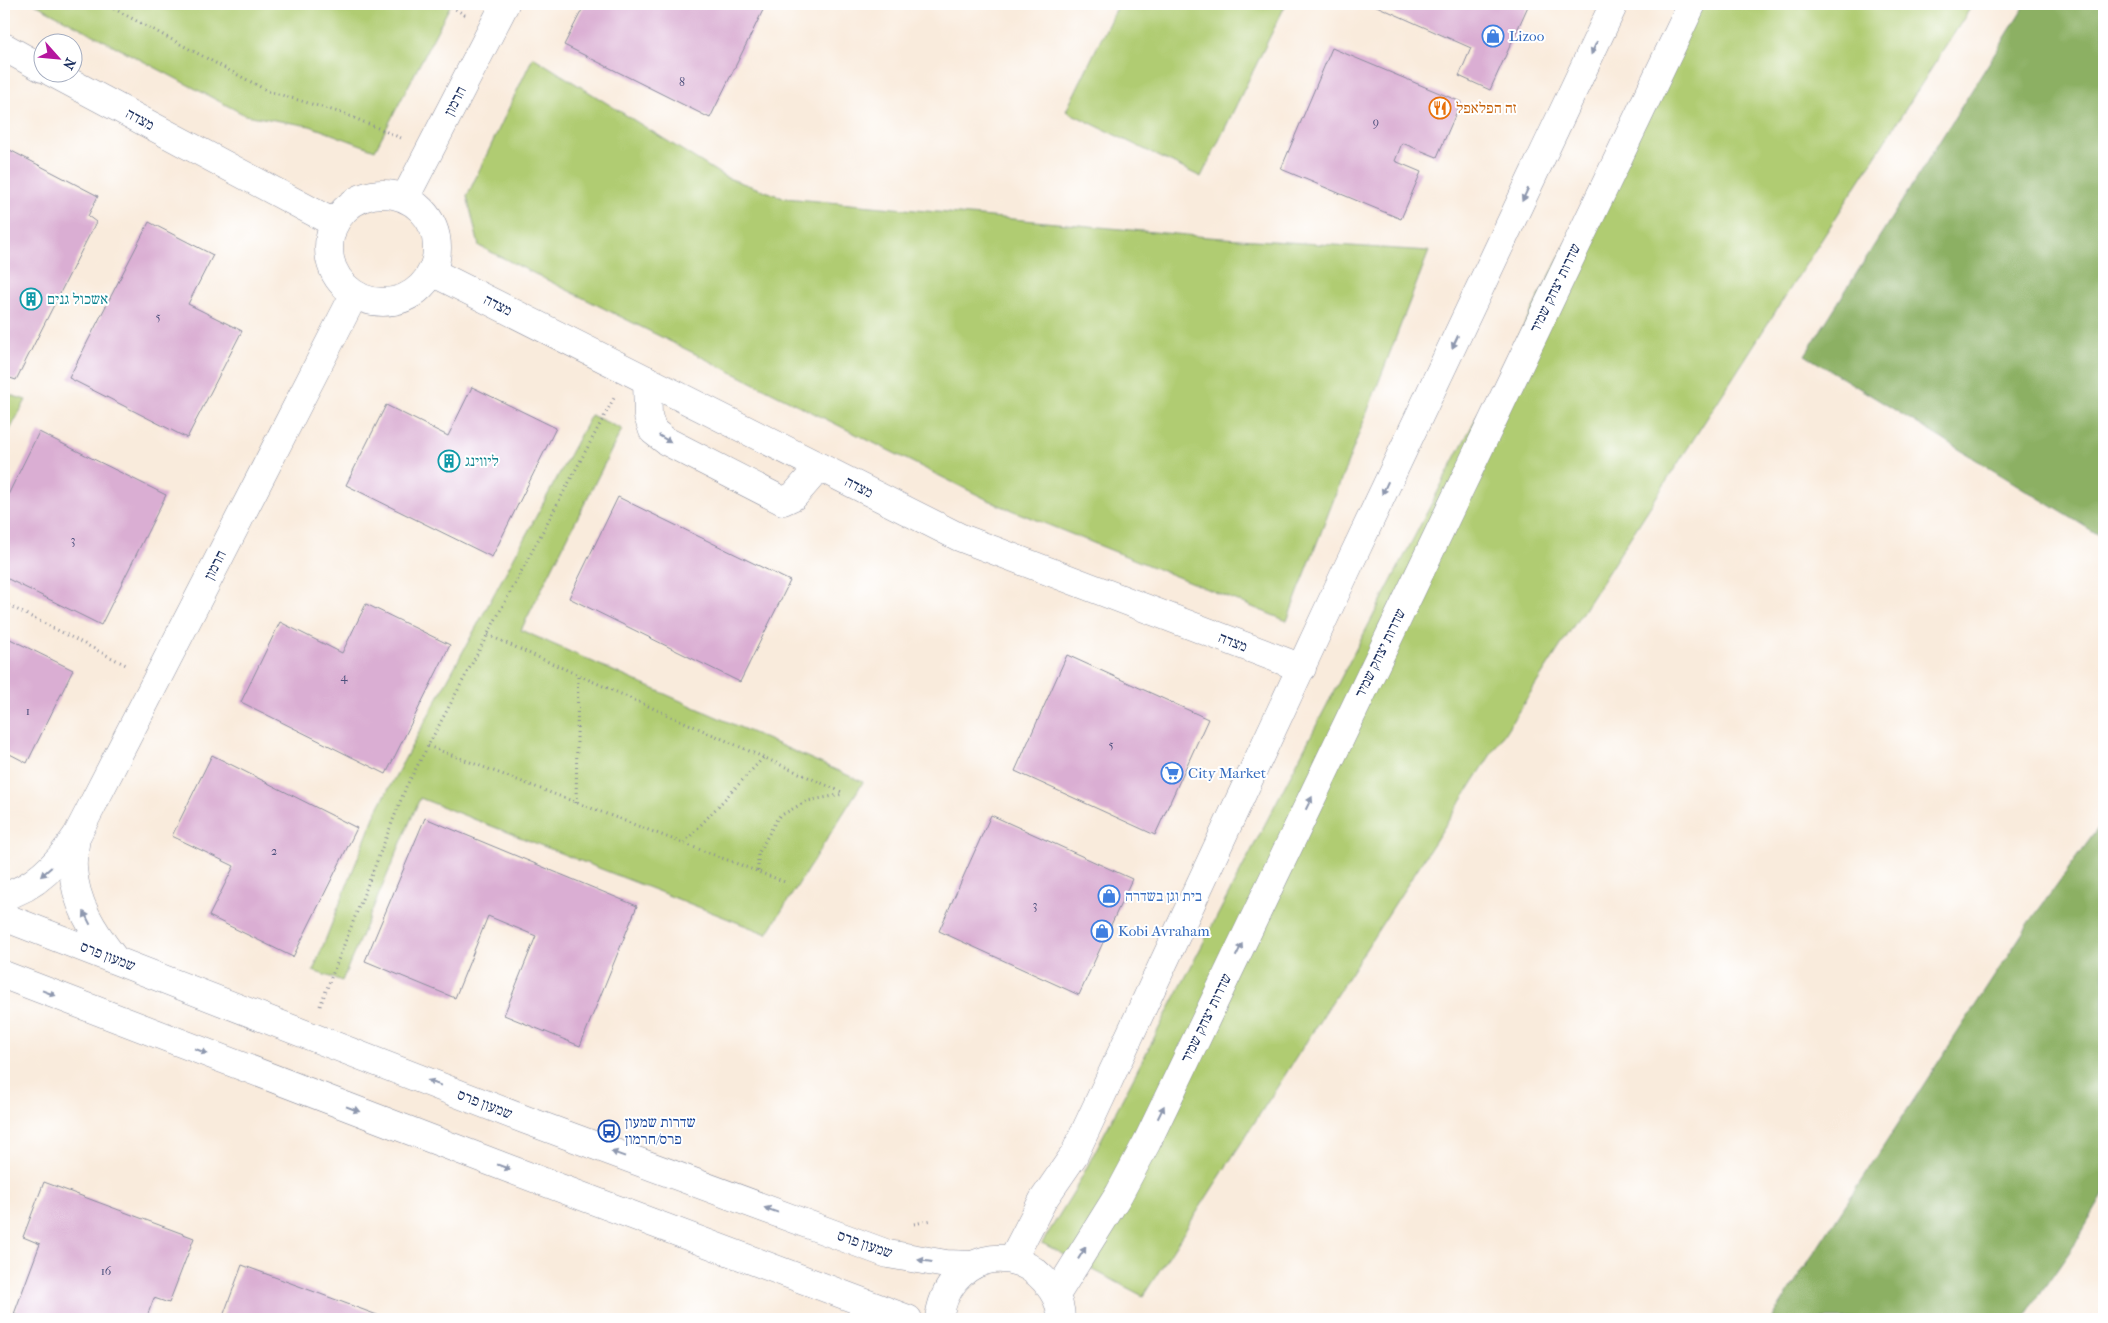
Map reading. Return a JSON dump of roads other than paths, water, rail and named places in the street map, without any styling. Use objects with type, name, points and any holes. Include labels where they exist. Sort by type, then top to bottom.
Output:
[{"type":"street","name":"חרמון","points":[[405,198],[505,4]]},
{"type":"street","points":[[1012,1260],[1044,1200],[1074,1155],[1346,571],[1614,4]]},
{"type":"street","name":"שדרות יצחק שמיר","points":[[1058,1307],[1147,1142],[1692,4]]},
{"type":"street","points":[[4,48],[32,63]]},
{"type":"street","name":"מצדה","points":[[70,82],[334,222]]},
{"type":"street","points":[[373,194],[389,194],[405,198],[419,207],[430,221],[436,238],[437,255],[432,272],[421,287],[406,297],[389,303],[370,302],[354,295],[341,284],[332,270],[328,254],[329,238],[334,222],[344,209],[357,200],[373,194]]},
{"type":"street","name":"מצדה","points":[[432,272],[959,537],[1302,668]]},
{"type":"street","name":"חרמון","points":[[4,896],[38,879],[60,860],[77,835],[354,295]]},
{"type":"street","points":[[638,376],[653,431],[666,440],[783,501],[794,496],[819,467]]},
{"type":"street","name":"חרמון","points":[[77,835],[72,866],[76,890],[84,914],[96,935],[114,958]]},
{"type":"street","name":"שמעון פרס","points":[[4,917],[114,958],[526,1120],[888,1254],[946,1264],[973,1265]]},
{"type":"street","points":[[4,975],[498,1165],[908,1319]]},
{"type":"street","points":[[939,1319],[941,1304],[948,1288],[958,1275],[973,1265],[992,1259],[1012,1260],[1030,1266],[1046,1278],[1058,1307]]},
{"type":"place","name":"Lizoo","points":[[1493,36]]},
{"type":"place","name":"זה הפלאפל","points":[[1440,108]]},
{"type":"place","name":"אשכול גנים","points":[[31,299]]},
{"type":"place","name":"ליווינג","points":[[449,461]]},
{"type":"place","name":"City Market","points":[[1172,773]]},
{"type":"place","name":"בית וגן בשדרה","points":[[1109,896]]},
{"type":"place","name":"Kobi Avraham","points":[[1102,931]]},
{"type":"place","name":"שדרות שמעון פרס/חרמון","points":[[609,1131]]}]
